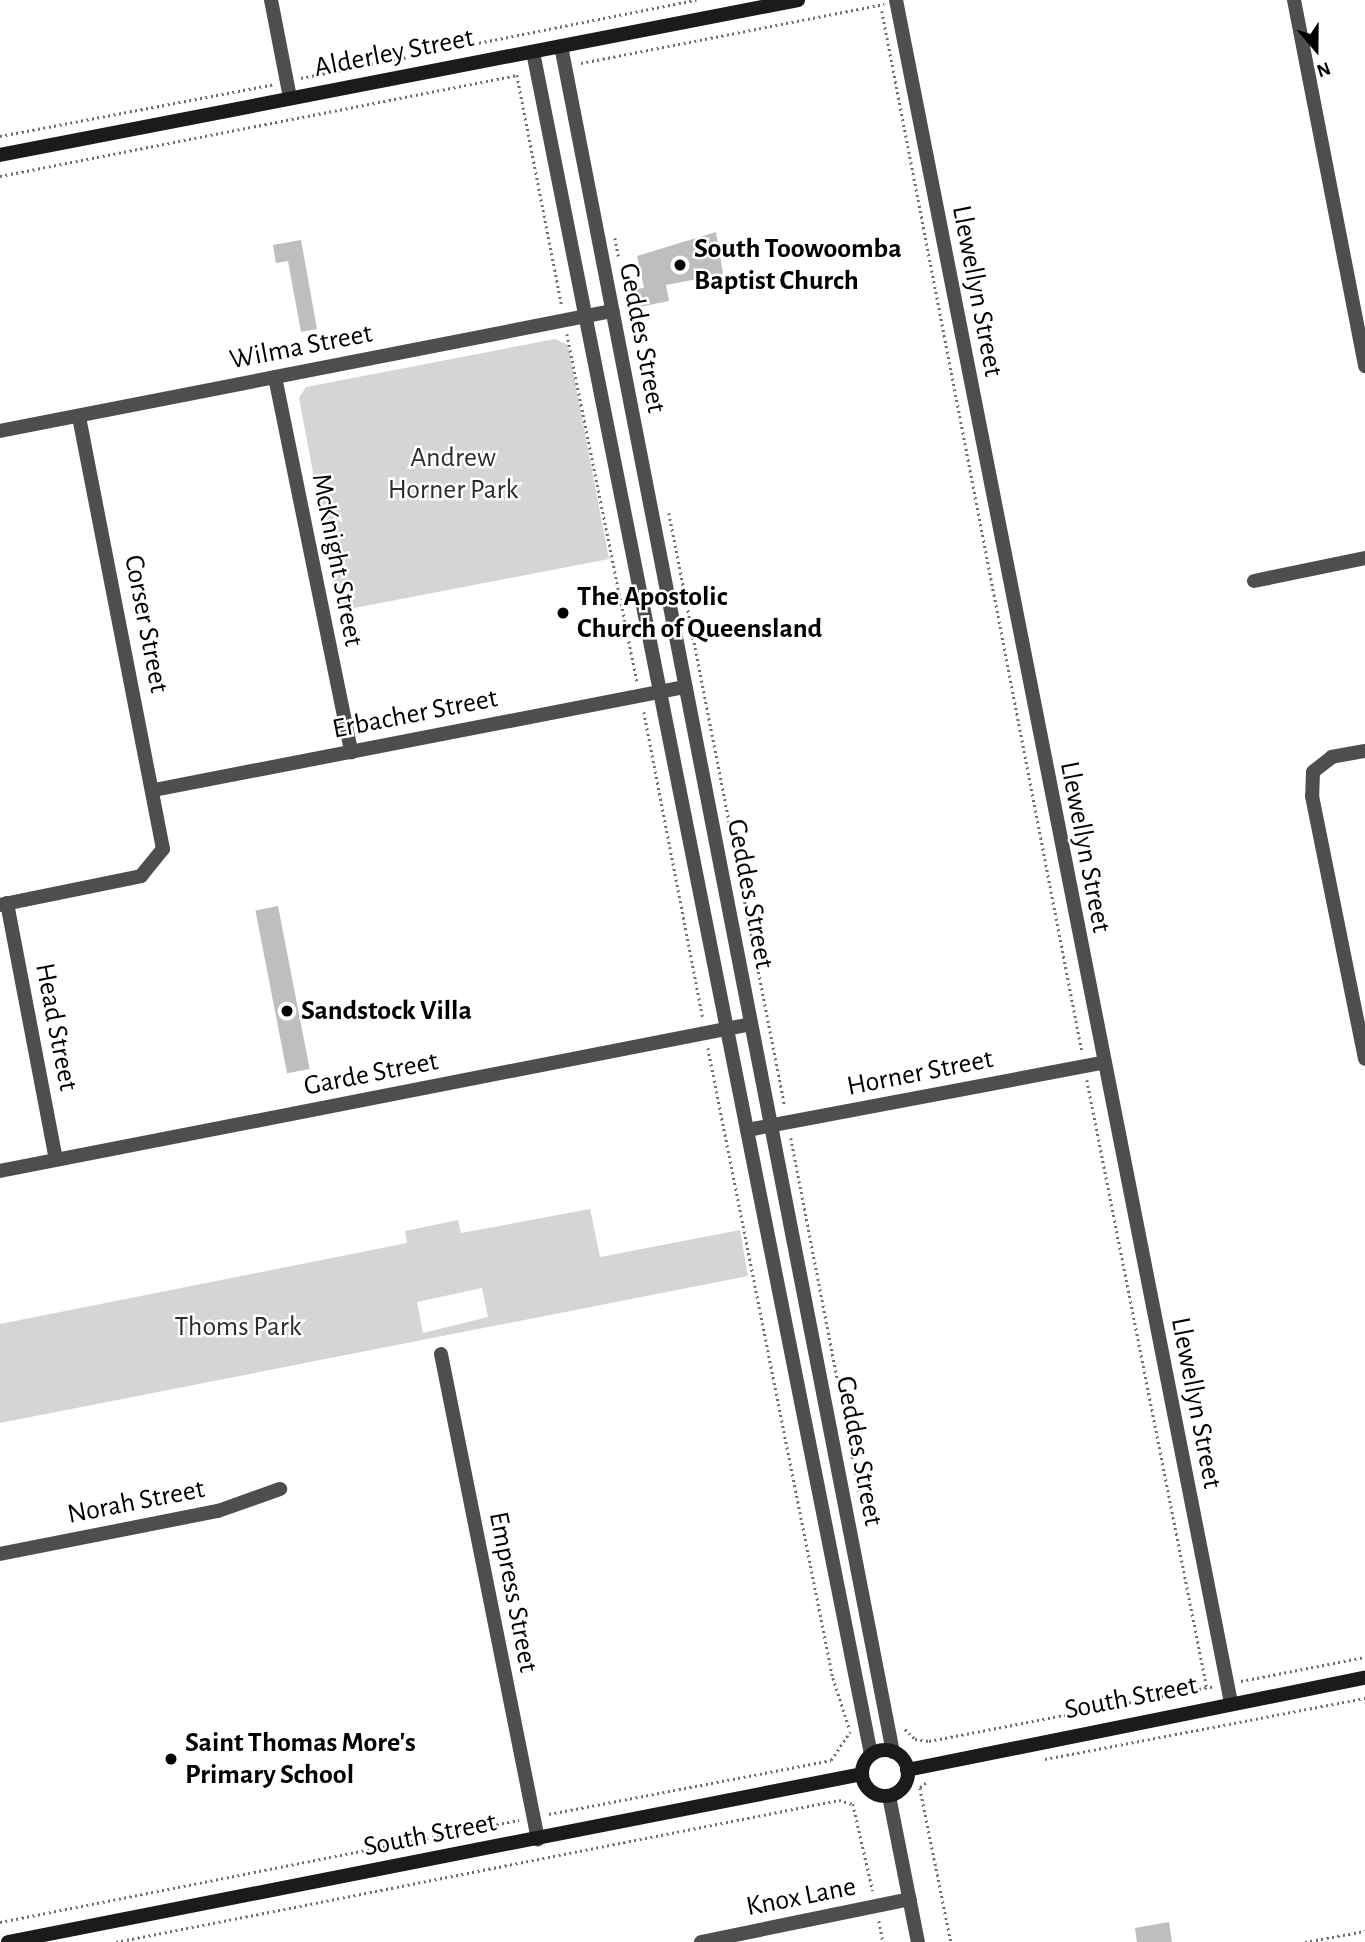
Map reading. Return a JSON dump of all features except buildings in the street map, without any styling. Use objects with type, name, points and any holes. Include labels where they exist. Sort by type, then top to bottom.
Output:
[{"type":"street","points":[[271,0],[290,98]]},
{"type":"street","name":"Alderley Street","points":[[0,155],[797,0]]},
{"type":"street","points":[[1294,0],[1365,366]]},
{"type":"street","name":"Llewellyn Street","points":[[892,2],[1231,1703]]},
{"type":"street","name":"Geddes Street","points":[[561,46],[893,1752]]},
{"type":"street","name":"Geddes Street","points":[[533,52],[871,1755]]},
{"type":"street","name":"Wilma Street","points":[[0,431],[612,311]]},
{"type":"street","name":"McKnight Street","points":[[275,377],[351,752]]},
{"type":"street","name":"Corser Street","points":[[4,904],[141,876],[156,864],[162,842],[79,416]]},
{"type":"street","points":[[1254,581],[1365,558]]},
{"type":"street","name":"Erbacher Street","points":[[154,790],[685,687]]},
{"type":"street","points":[[1365,751],[1332,757],[1313,772],[1312,796],[1365,1059]]},
{"type":"street","name":"Head Street","points":[[4,904],[56,1159]]},
{"type":"street","name":"Garde Street","points":[[0,1171],[751,1024]]},
{"type":"street","name":"Horner Street","points":[[747,1130],[1102,1063]]},
{"type":"street","name":"Empress Street","points":[[441,1354],[538,1839]]},
{"type":"street","name":"Norah Street","points":[[0,1554],[218,1511],[280,1489]]},
{"type":"street","points":[[822,1510],[845,1506]]},
{"type":"street","name":"South Street","points":[[907,1770],[1365,1678]]},
{"type":"street","points":[[893,1752],[907,1770],[904,1786],[889,1796],[870,1791],[862,1774],[871,1755],[893,1752]]},
{"type":"street","name":"South Street","points":[[8,1942],[862,1774]]},
{"type":"street","points":[[889,1796],[918,1942]]},
{"type":"street","name":"Knox Lane","points":[[701,1942],[910,1899]]},
{"type":"path","points":[[0,136],[695,0]]},
{"type":"path","points":[[584,76],[581,63],[892,2]]},
{"type":"path","points":[[892,2],[881,24],[1207,1688]]},
{"type":"path","points":[[0,176],[517,75],[833,1678],[850,1730]]},
{"type":"path","points":[[615,236],[620,262]]},
{"type":"path","points":[[668,508],[864,1513]]},
{"type":"path","points":[[904,1723],[915,1739],[929,1741],[1365,1657]]},
{"type":"path","points":[[1030,1762],[1365,1698]]},
{"type":"path","points":[[0,1922],[831,1760],[849,1741],[853,1724]]},
{"type":"path","points":[[934,1781],[920,1788],[951,1942]]},
{"type":"path","points":[[116,1942],[839,1800],[853,1804],[858,1818],[884,1942]]},
{"type":"path","points":[[1305,1942],[1365,1930]]},
{"type":"green space","name":"Andrew Horner Park","points":[[555,339],[568,345],[609,559],[339,611],[299,398],[306,387]]},
{"type":"green space","name":"Thoms Park","points":[[590,1209],[600,1257],[740,1230],[748,1276],[0,1423],[0,1324],[407,1243],[405,1231],[458,1220],[461,1233]],"holes":[[[482,1288],[488,1317],[423,1333],[417,1302]]]},
{"type":"place","name":"South Toowoomba Baptist Church","points":[[680,265]]},
{"type":"place","name":"The Apostolic Church of Queensland","points":[[563,613]]},
{"type":"place","name":"Sandstock Villa","points":[[287,1011]]},
{"type":"place","name":"Saint Thomas More's Primary School","points":[[171,1759]]}]
